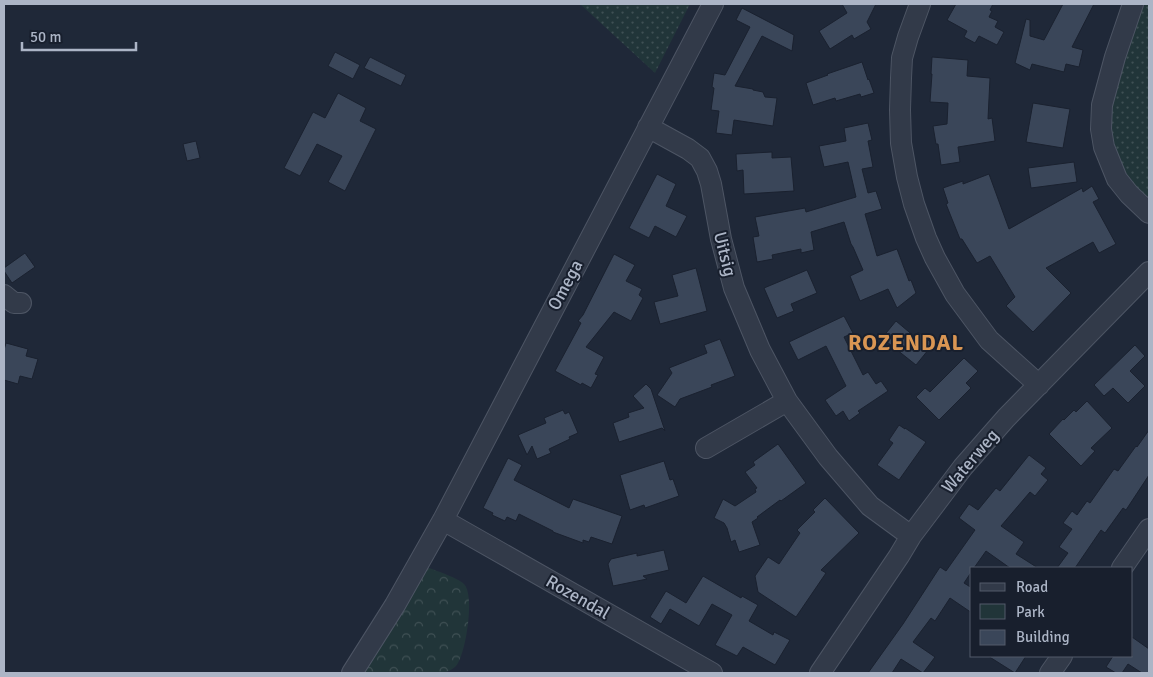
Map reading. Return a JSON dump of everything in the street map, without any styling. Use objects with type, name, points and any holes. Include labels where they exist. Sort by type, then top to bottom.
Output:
[{"type":"street","name":"Omega","points":[[352,673],[417,567],[443,520],[713,4]]},
{"type":"street","points":[[920,4],[902,58],[900,78],[901,143],[914,204],[935,258],[955,294],[989,340],[1039,385]]},
{"type":"street","points":[[1133,4],[1115,56],[1102,105],[1101,129],[1104,147],[1117,179],[1129,194],[1149,213]]},
{"type":"street","name":"Uitsig","points":[[648,127],[688,148],[700,158],[711,184],[720,239],[734,288],[760,350],[787,402],[828,457],[870,506],[912,536]]},
{"type":"street","name":"Waterweg","points":[[820,673],[912,536],[962,466],[1006,418],[1149,272]]},
{"type":"street","points":[[706,448],[787,402]]},
{"type":"street","name":"Rozendal","points":[[443,520],[712,673]]},
{"type":"street","points":[[1123,567],[1149,529]]},
{"type":"street","points":[[1050,673],[1061,657]]},
{"type":"green space","points":[[580,4],[690,4],[655,73]]},
{"type":"green space","points":[[1145,4],[1149,4],[1149,201],[1120,164],[1114,148],[1110,117],[1113,100],[1136,23]]},
{"type":"green space","points":[[429,568],[457,579],[464,584],[467,590],[469,599],[468,623],[464,647],[457,665],[452,670],[442,673],[358,673],[417,579]]},
{"type":"building","points":[[842,4],[876,4],[867,22],[871,29],[854,39],[852,35],[830,49],[819,31],[847,13]]},
{"type":"building","points":[[956,4],[993,4],[989,17],[998,21],[995,27],[1004,32],[997,45],[979,36],[975,43],[964,37],[967,31],[947,20]]},
{"type":"building","points":[[1063,4],[1094,4],[1072,47],[1083,50],[1079,67],[1066,64],[1064,72],[1032,64],[1030,70],[1015,63],[1026,19],[1030,20],[1030,36],[1044,40]]},
{"type":"building","points":[[742,8],[794,35],[792,51],[762,36],[735,86],[763,92],[765,97],[777,98],[773,126],[734,120],[732,135],[716,133],[719,111],[711,110],[714,73],[725,75],[750,27],[736,20]]},
{"type":"building","points":[[335,52],[360,65],[353,79],[328,66]]},
{"type":"building","points":[[370,57],[406,75],[401,86],[364,68]]},
{"type":"building","points":[[932,57],[968,60],[967,76],[990,78],[988,119],[992,118],[995,141],[958,147],[960,162],[941,165],[933,126],[947,124],[948,103],[930,102]]},
{"type":"building","points":[[862,62],[874,93],[861,97],[860,94],[836,101],[835,98],[813,105],[806,83]]},
{"type":"building","points":[[338,93],[366,108],[360,121],[376,129],[345,191],[328,182],[342,156],[317,144],[300,176],[284,168],[313,112],[325,118]]},
{"type":"building","points":[[1033,103],[1070,109],[1063,148],[1026,142]]},
{"type":"building","points":[[868,123],[872,140],[868,141],[873,167],[862,169],[868,193],[876,191],[882,209],[865,214],[877,256],[897,249],[909,281],[911,280],[916,293],[897,308],[888,289],[860,301],[850,276],[863,270],[851,244],[844,222],[811,232],[814,250],[801,253],[801,249],[772,255],[773,259],[757,262],[753,237],[759,236],[755,217],[805,208],[806,212],[856,197],[848,162],[824,167],[819,146],[846,141],[844,128]]},
{"type":"building","points":[[196,141],[200,158],[187,161],[183,144]]},
{"type":"building","points":[[772,152],[772,158],[791,157],[794,191],[744,194],[743,170],[737,171],[736,154]]},
{"type":"building","points":[[1074,162],[1077,182],[1031,188],[1028,168]]},
{"type":"building","points":[[657,174],[676,184],[666,206],[687,216],[676,237],[655,226],[649,238],[629,228]]},
{"type":"building","points":[[989,174],[1009,229],[1082,188],[1083,192],[1092,186],[1099,199],[1093,202],[1116,244],[1099,253],[1093,242],[1046,268],[1071,293],[1033,332],[1006,306],[1015,297],[990,256],[977,263],[962,239],[960,239],[946,204],[948,203],[943,188],[963,181],[963,184]]},
{"type":"building","points":[[25,253],[35,267],[12,283],[4,268]]},
{"type":"building","points":[[614,254],[635,265],[626,281],[642,289],[639,295],[643,298],[631,321],[614,312],[586,347],[604,357],[595,374],[598,375],[591,388],[582,383],[581,385],[555,371],[581,323],[578,321],[583,315]]},
{"type":"building","points":[[696,268],[707,311],[660,324],[654,302],[678,296],[672,275]]},
{"type":"building","points":[[807,270],[817,293],[791,304],[794,311],[777,318],[764,288]]},
{"type":"building","points":[[844,316],[853,333],[844,337],[863,375],[868,372],[876,384],[881,381],[888,391],[858,411],[860,413],[849,421],[843,411],[836,416],[825,400],[846,386],[826,346],[798,360],[789,342]]},
{"type":"building","points":[[896,321],[915,337],[918,332],[933,344],[916,365],[882,338]]},
{"type":"building","points":[[720,339],[735,376],[680,399],[675,407],[657,395],[672,373],[669,368],[707,353],[704,345]]},
{"type":"building","points":[[6,343],[28,349],[26,356],[38,359],[32,379],[20,376],[18,384],[4,380],[4,350]]},
{"type":"building","points":[[1135,345],[1145,356],[1130,371],[1145,386],[1128,403],[1113,388],[1104,396],[1094,385]]},
{"type":"building","points":[[964,358],[978,371],[966,383],[971,388],[939,420],[916,397],[925,388],[930,392]]},
{"type":"building","points":[[646,384],[651,389],[665,431],[662,428],[619,442],[613,423],[629,417],[628,413],[644,408],[633,396]]},
{"type":"building","points":[[1087,401],[1112,428],[1091,448],[1095,451],[1081,466],[1049,434],[1063,419],[1074,410],[1076,412]]},
{"type":"building","points":[[563,410],[565,414],[569,412],[578,433],[549,449],[551,453],[537,459],[532,446],[527,455],[518,435],[546,423],[544,418]]},
{"type":"building","points":[[899,425],[926,442],[899,480],[877,465],[893,443],[889,440]]},
{"type":"building","points":[[1149,430],[1149,475],[1126,510],[1123,508],[1105,533],[1101,530],[1076,567],[1058,567],[1068,553],[1059,547],[1072,529],[1063,523],[1072,511],[1077,515],[1087,501],[1090,503],[1114,469],[1118,471]]},
{"type":"building","points":[[778,444],[806,483],[752,522],[760,545],[739,552],[735,540],[731,542],[724,523],[714,518],[723,499],[735,506],[756,492],[755,489],[757,488],[745,472],[755,465],[753,462]]},
{"type":"building","points":[[1029,455],[1046,468],[1041,474],[1048,480],[1035,496],[1030,492],[1001,526],[1024,542],[1016,554],[1036,567],[1009,567],[986,551],[975,567],[970,567],[970,574],[964,583],[970,587],[970,612],[950,598],[935,621],[931,618],[913,642],[935,657],[923,673],[901,659],[892,673],[868,673],[940,567],[946,571],[975,530],[959,518],[969,504],[978,510],[996,488],[1000,491]]},
{"type":"building","points":[[508,458],[522,465],[514,480],[569,508],[573,499],[622,516],[612,544],[591,537],[589,542],[583,540],[583,543],[553,532],[519,514],[516,521],[507,517],[505,521],[483,508]]},
{"type":"building","points":[[664,461],[670,480],[673,479],[679,496],[645,508],[644,505],[630,510],[620,475]]},
{"type":"building","points":[[825,498],[859,533],[821,570],[826,573],[796,617],[758,592],[755,576],[768,557],[779,564],[800,533],[797,530],[815,512],[813,510]]},
{"type":"building","points":[[664,550],[669,570],[643,576],[647,579],[613,586],[608,564],[611,559],[637,553],[637,556]]},
{"type":"building","points":[[703,576],[741,598],[742,596],[758,605],[749,621],[773,635],[774,632],[790,640],[775,665],[743,647],[737,656],[715,645],[732,615],[712,604],[699,626],[670,609],[661,624],[650,617],[666,591],[686,603]]},
{"type":"building","points":[[1133,638],[1149,649],[1149,673],[1142,673],[1128,664],[1122,673],[1116,673],[1106,667],[1112,657],[1133,657]]},
{"type":"building","points":[[990,657],[1025,657],[1015,673]]},
{"type":"district","name":"ROZENDAL","points":[[906,342]]}]
